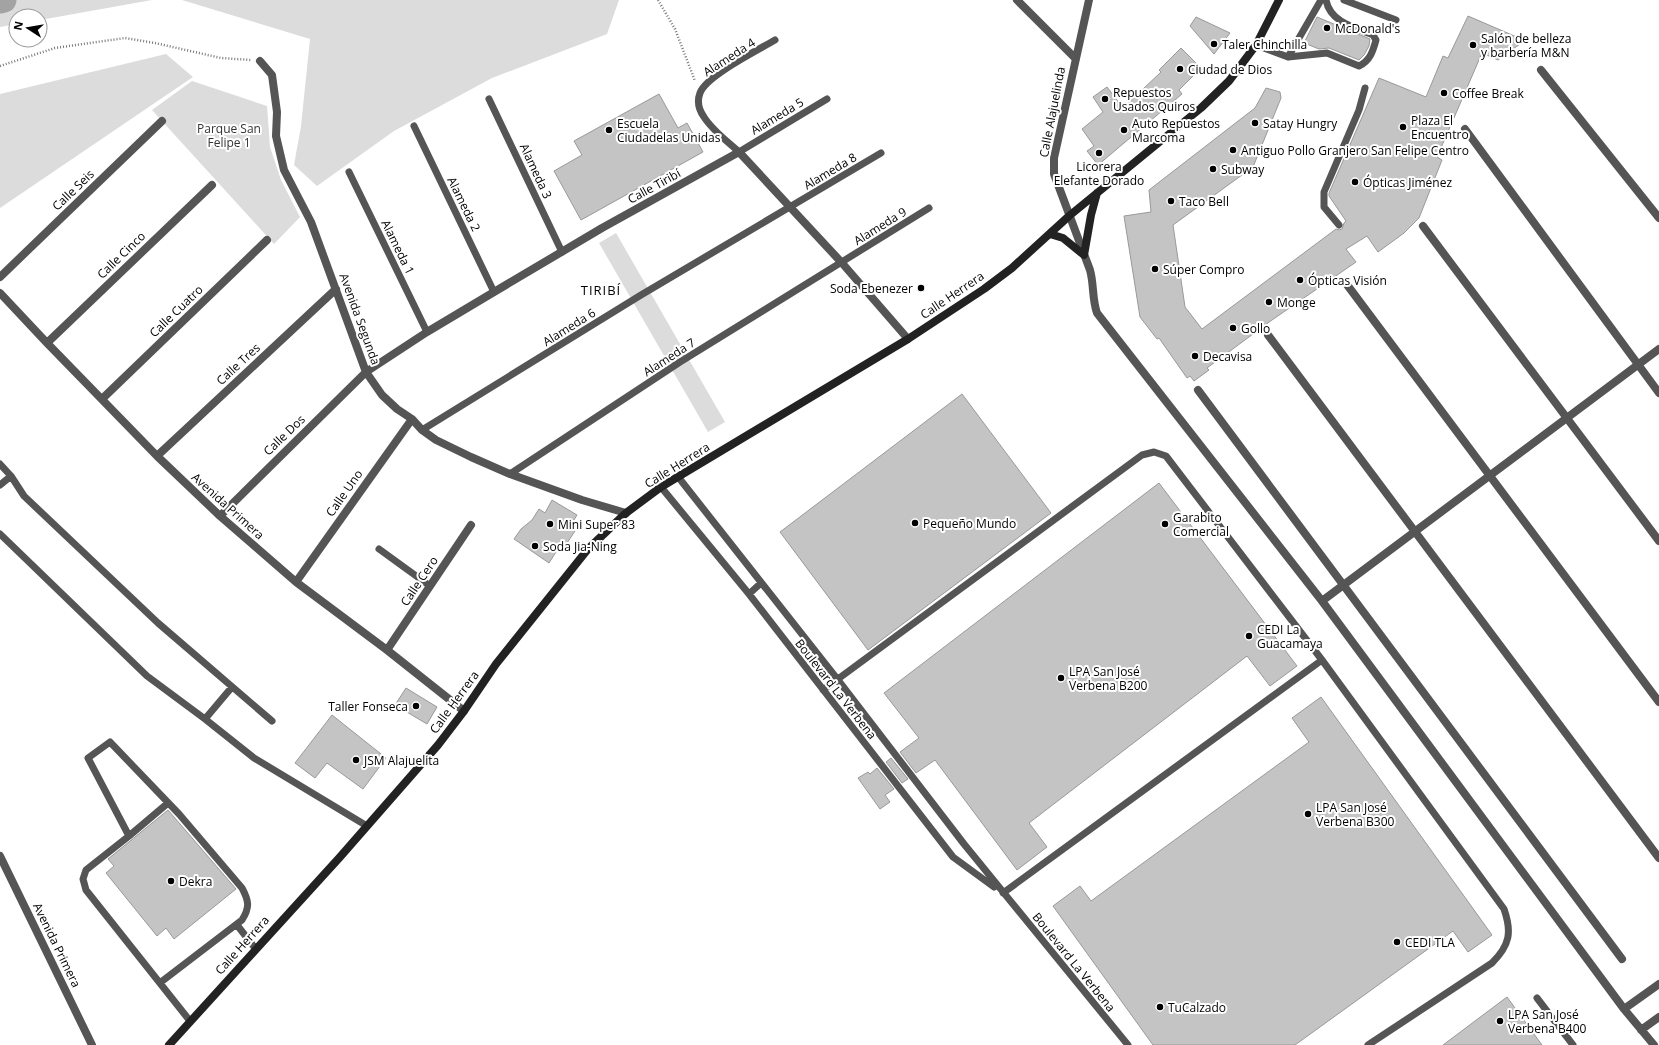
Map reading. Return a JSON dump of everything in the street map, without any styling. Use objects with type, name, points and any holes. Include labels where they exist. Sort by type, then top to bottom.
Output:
[{"type":"street","name":"Calle Alajuelinda","points":[[1017,0],[1075,58]]},
{"type":"street","name":"Calle Alajuelinda","points":[[1089,0],[1054,158],[1054,174],[1092,277],[1094,303],[1097,313],[1322,601],[1624,1009],[1654,1045]]},
{"type":"street","name":"Calle Herrera","points":[[169,1045],[255,948],[367,826],[438,745],[464,711],[496,664],[568,573],[588,549],[626,513],[661,488],[908,339],[1012,268],[1069,216],[1201,108],[1229,81],[1256,45],[1279,0]]},
{"type":"street","name":"Avenida Segunda","points":[[260,61],[272,75],[277,112],[276,136],[284,170],[311,222],[366,372],[382,395],[397,409],[412,419],[422,430],[436,440],[464,454],[510,474],[582,500],[626,513]]},
{"type":"street","points":[[1541,70],[1659,218]]},
{"type":"street","name":"Calle Seis","points":[[0,277],[162,121]]},
{"type":"street","points":[[1465,129],[1659,393]]},
{"type":"street","points":[[739,152],[842,263],[908,339]]},
{"type":"street","name":"Calle Tiribí","points":[[366,372],[427,332],[494,292],[739,152]]},
{"type":"street","name":"Calle Cinco","points":[[47,343],[212,185]]},
{"type":"street","points":[[1050,234],[1062,238],[1084,255],[1097,193]]},
{"type":"street","points":[[1423,226],[1659,541]]},
{"type":"street","name":"Calle Cuatro","points":[[102,399],[267,240]]},
{"type":"street","points":[[1345,282],[1659,702]]},
{"type":"street","name":"Calle Tres","points":[[157,456],[336,289]]},
{"type":"street","name":"Avenida Primera","points":[[0,293],[157,456],[220,516],[296,582],[387,650],[464,711]]},
{"type":"street","points":[[1268,334],[1414,532],[1659,858]]},
{"type":"street","points":[[1322,601],[1659,349]]},
{"type":"street","name":"Calle Dos","points":[[220,516],[366,372]]},
{"type":"street","points":[[1198,390],[1622,959]]},
{"type":"street","name":"Calle Uno","points":[[296,582],[412,419]]},
{"type":"street","name":"Calle Cero","points":[[387,650],[471,525]]},
{"type":"street","name":"Avenida Primera","points":[[0,856],[92,1045]]},
{"type":"street","points":[[1624,1009],[1659,984]]},
{"type":"street","points":[[1641,1030],[1659,1017]]},
{"type":"lane","points":[[1288,58],[1321,0]]},
{"type":"lane","points":[[1256,45],[1288,58],[1327,53],[1360,66],[1365,63],[1369,59],[1376,40],[1373,35],[1340,22],[1328,6],[1326,0]]},
{"type":"lane","points":[[1344,0],[1396,20]]},
{"type":"lane","name":"Alameda 4","points":[[739,152],[704,117],[698,102],[700,93],[712,78],[775,40]]},
{"type":"lane","points":[[1340,225],[1324,207],[1324,192],[1360,110],[1365,88]]},
{"type":"lane","name":"Alameda 3","points":[[489,99],[562,252]]},
{"type":"lane","name":"Alameda 5","points":[[739,152],[828,99]]},
{"type":"lane","name":"Alameda 2","points":[[414,126],[494,292]]},
{"type":"lane","name":"Alameda 8","points":[[791,207],[881,153]]},
{"type":"lane","name":"Alameda 1","points":[[349,172],[427,332]]},
{"type":"lane","name":"Alameda 6","points":[[422,430],[641,296],[791,207]]},
{"type":"lane","name":"Alameda 9","points":[[842,263],[929,208]]},
{"type":"lane","name":"Alameda 7","points":[[510,474],[680,362],[842,263]]},
{"type":"lane","points":[[823,690],[1142,455],[1154,452],[1166,456],[1322,660],[1504,909],[1508,921],[1509,932],[1506,944],[1501,954],[1492,962],[1368,1045]]},
{"type":"lane","points":[[0,464],[11,476],[24,496],[158,623],[272,721]]},
{"type":"lane","points":[[0,485],[11,476]]},
{"type":"lane","name":"Boulevard La Verbena","points":[[679,478],[1003,893],[1128,1045]]},
{"type":"lane","name":"Boulevard La Verbena","points":[[661,488],[749,594],[953,857],[1003,893]]},
{"type":"lane","points":[[0,534],[147,676],[254,758],[367,826]]},
{"type":"lane","points":[[379,548],[430,586]]},
{"type":"lane","points":[[749,594],[761,583]]},
{"type":"lane","points":[[1003,893],[1322,660]]},
{"type":"lane","points":[[205,719],[232,687]]},
{"type":"lane","points":[[129,836],[88,758],[110,742],[168,803],[242,888],[248,898],[247,911],[242,920],[161,982]]},
{"type":"lane","points":[[168,803],[86,870],[83,879],[86,890],[161,982],[190,1021]]},
{"type":"lane","points":[[236,925],[255,948]]},
{"type":"lane","points":[[1537,998],[1573,1045]]},
{"type":"path","points":[[658,0],[675,29],[700,93]]},
{"type":"path","points":[[0,66],[55,48],[125,38],[155,43],[221,58],[260,61]]},
{"type":"green space","points":[[0,0],[152,0],[48,19],[48,8],[8,8],[8,26],[0,27]]},
{"type":"green space","points":[[182,0],[619,0],[607,34],[492,78],[394,131],[317,186],[294,165],[301,126],[310,39]]},
{"type":"green space","points":[[166,54],[193,77],[0,208],[0,94]]},
{"type":"green space","name":"Parque San Felipe 1","points":[[192,81],[267,106],[270,147],[281,180],[300,217],[274,244],[152,110]]},
{"type":"green space","points":[[616,233],[725,422],[708,432],[599,243]]},
{"type":"building","points":[[1468,16],[1519,38],[1520,44],[1498,60],[1482,53],[1437,157],[1442,160],[1419,218],[1404,233],[1378,252],[1367,236],[1346,249],[1356,262],[1272,320],[1207,368],[1209,370],[1194,381],[1190,376],[1187,378],[1159,338],[1157,339],[1140,317],[1124,216],[1151,212],[1149,190],[1255,108],[1266,88],[1280,92],[1281,98],[1253,167],[1173,225],[1185,307],[1202,329],[1336,229],[1342,229],[1346,221],[1329,196],[1329,193],[1379,78],[1426,97],[1443,56],[1448,58]]},
{"type":"building","name":"Taler Chinchilla","points":[[1196,17],[1230,33],[1214,54],[1190,26]]},
{"type":"building","name":"McDonald's","points":[[1317,17],[1370,39],[1369,46],[1364,55],[1359,60],[1329,48],[1319,49],[1304,43]]},
{"type":"building","points":[[1181,48],[1201,68],[1179,90],[1182,94],[1098,165],[1087,151],[1094,146],[1082,129],[1103,112],[1093,97],[1107,87],[1123,108],[1161,72],[1159,70]]},
{"type":"building","points":[[659,94],[678,128],[687,123],[703,152],[581,220],[554,171],[582,155],[574,141]]},
{"type":"building","name":"Pequeño Mundo","points":[[962,394],[1051,513],[868,650],[780,532]]},
{"type":"building","name":"LPA San José Verbena B200","points":[[1159,483],[1297,666],[1270,686],[1247,656],[1029,823],[1047,847],[1017,870],[935,760],[916,773],[900,752],[919,738],[884,693]]},
{"type":"building","points":[[552,500],[577,515],[569,528],[575,531],[567,543],[556,552],[549,563],[514,539],[521,529],[532,520],[539,509],[545,513]]},
{"type":"building","name":"Taller Fonseca","points":[[406,688],[437,707],[427,724],[395,705]]},
{"type":"building","name":"LPA San José Verbena B300","points":[[1321,697],[1492,935],[1468,952],[1453,931],[1295,1045],[1153,1045],[1053,906],[1080,886],[1091,901],[1309,742],[1292,718]]},
{"type":"building","points":[[332,715],[386,758],[363,789],[327,763],[315,778],[295,763]]},
{"type":"building","points":[[891,758],[908,779],[902,783],[886,762]]},
{"type":"building","points":[[877,768],[894,789],[885,795],[890,802],[880,809],[858,778],[868,772],[870,774]]},
{"type":"building","name":"Dekra","points":[[168,810],[236,889],[174,939],[166,928],[157,936],[106,873],[114,866],[108,859]]},
{"type":"building","name":"LPA San José Verbena B400","points":[[1507,997],[1542,1045],[1443,1045]]},
{"type":"waterway","points":[[0,1],[4,0]]},
{"type":"place","name":"McDonald's","points":[[1327,28]]},
{"type":"place","name":"Taler Chinchilla","points":[[1214,44]]},
{"type":"place","name":"Salón de belleza y barbería M&N","points":[[1473,45]]},
{"type":"place","name":"Ciudad de Dios","points":[[1180,69]]},
{"type":"place","name":"Coffee Break","points":[[1444,93]]},
{"type":"place","name":"Repuestos Usados Quiros","points":[[1105,99]]},
{"type":"place","name":"Satay Hungry","points":[[1255,123]]},
{"type":"place","name":"Plaza El Encuentro","points":[[1403,127]]},
{"type":"place","name":"Escuela Ciudadelas Unidas","points":[[609,130]]},
{"type":"place","name":"Auto Repuestos Marcoma","points":[[1124,130]]},
{"type":"place","name":"Antiguo Pollo Granjero San Felipe Centro","points":[[1233,150]]},
{"type":"place","name":"Licorera Elefante Dorado","points":[[1099,153]]},
{"type":"place","name":"Subway","points":[[1213,169]]},
{"type":"place","name":"Ópticas Jiménez","points":[[1355,182]]},
{"type":"place","name":"Taco Bell","points":[[1171,201]]},
{"type":"place","name":"Súper Compro","points":[[1155,269]]},
{"type":"place","name":"Ópticas Visión","points":[[1300,280]]},
{"type":"place","name":"Soda Ebenezer","points":[[921,288]]},
{"type":"place","name":"Monge","points":[[1269,302]]},
{"type":"place","name":"Gollo","points":[[1233,328]]},
{"type":"place","name":"Decavisa","points":[[1195,356]]},
{"type":"place","name":"Pequeño Mundo","points":[[915,523]]},
{"type":"place","name":"Mini Super 83","points":[[550,524]]},
{"type":"place","name":"Garabito Comercial","points":[[1165,524]]},
{"type":"place","name":"Soda Jia-Ning","points":[[535,546]]},
{"type":"place","name":"CEDI La Guacamaya","points":[[1249,636]]},
{"type":"place","name":"LPA San José Verbena B200","points":[[1061,678]]},
{"type":"place","name":"Taller Fonseca","points":[[416,706]]},
{"type":"place","name":"JSM Alajuelita","points":[[356,760]]},
{"type":"place","name":"LPA San José Verbena B300","points":[[1308,814]]},
{"type":"place","name":"Dekra","points":[[171,881]]},
{"type":"place","name":"CEDI TLA","points":[[1397,942]]},
{"type":"place","name":"TuCalzado","points":[[1160,1007]]},
{"type":"place","name":"LPA San José Verbena B400","points":[[1500,1021]]},
{"type":"district","name":"TIRIBÍ","points":[[601,290]]}]
